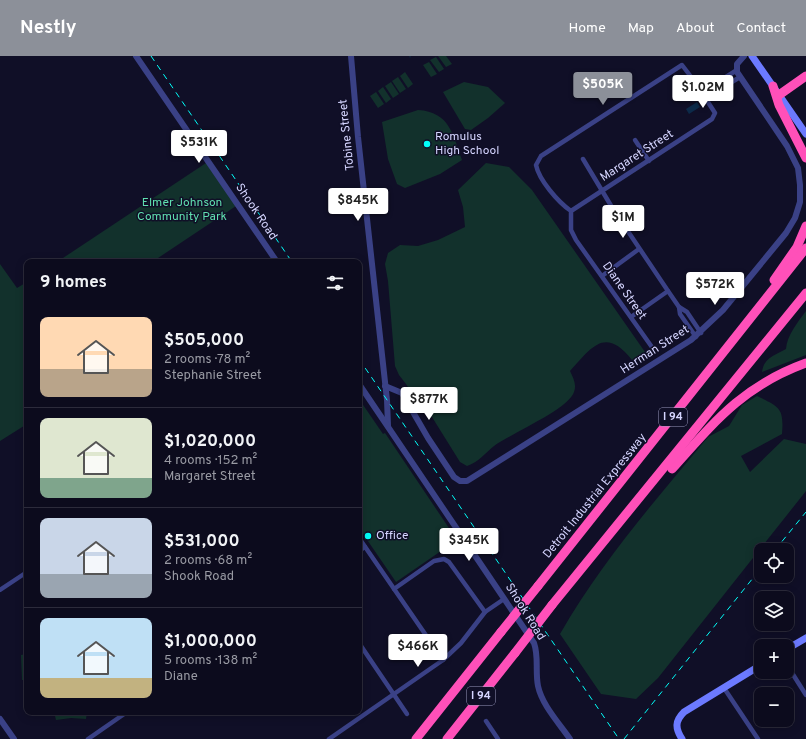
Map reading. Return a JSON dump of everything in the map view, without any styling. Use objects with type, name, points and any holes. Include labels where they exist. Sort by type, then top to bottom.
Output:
[{"type":"highway","points":[[779,95],[806,76]]},
{"type":"highway","points":[[773,86],[779,105],[806,158]]},
{"type":"highway","points":[[723,354],[737,330],[797,247],[806,226]]},
{"type":"highway","name":"Detroit Industrial Expressway","points":[[416,739],[806,248]]},
{"type":"highway","name":"I 94","points":[[447,739],[552,606],[806,293]]},
{"type":"highway","points":[[552,606],[558,606],[634,510],[718,417],[757,386],[784,371],[806,363]]},
{"type":"main road","points":[[752,56],[806,134]]},
{"type":"main road","points":[[794,645],[806,638]]},
{"type":"main road","points":[[682,739],[677,729],[677,722],[680,716],[754,669]]},
{"type":"street","name":"Shook Road","points":[[136,56],[275,259]]},
{"type":"street","name":"Tobine Street","points":[[350,56],[388,427]]},
{"type":"street","points":[[738,74],[738,62],[744,56]]},
{"type":"street","points":[[571,211],[562,205],[548,188],[537,169],[537,161],[555,147],[682,65],[704,95]]},
{"type":"street","name":"Herman Street","points":[[385,386],[402,393],[428,438],[454,476],[460,481],[468,481],[698,334],[723,310],[786,234],[795,218],[800,202],[800,179],[793,156],[738,74]]},
{"type":"street","points":[[704,95],[738,74]]},
{"type":"street","points":[[704,95],[738,74]]},
{"type":"street","name":"Margaret Street","points":[[571,211],[712,120],[715,113],[704,95]]},
{"type":"street","points":[[635,140],[649,161]]},
{"type":"street","points":[[583,159],[639,249],[679,307],[687,312],[698,334]]},
{"type":"street","name":"Diane Street","points":[[571,211],[573,234],[654,350]]},
{"type":"street","points":[[602,276],[639,249]]},
{"type":"street","points":[[631,317],[668,291]]},
{"type":"street","name":"Shook Road","points":[[362,388],[534,643],[537,656],[536,677],[541,695],[570,739]]},
{"type":"street","points":[[362,542],[443,660]]},
{"type":"street","points":[[394,589],[434,560],[442,558],[449,562],[485,612]]},
{"type":"street","points":[[0,590],[24,574]]},
{"type":"street","points":[[329,739],[443,660],[461,643],[485,612],[504,599]]},
{"type":"street","points":[[362,647],[407,714]]},
{"type":"street","points":[[794,676],[806,695]]},
{"type":"street","points":[[724,688],[758,739]]},
{"type":"street","points":[[88,739],[122,715]]},
{"type":"street","points":[[0,719],[14,739]]},
{"type":"street","points":[[486,721],[498,739]]},
{"type":"green space","points":[[438,56],[446,56],[452,64],[446,67]]},
{"type":"green space","points":[[436,57],[444,69],[439,72],[430,60]]},
{"type":"green space","points":[[429,62],[437,74],[431,77],[423,65]]},
{"type":"green space","points":[[405,72],[413,84],[408,88],[400,76]]},
{"type":"green space","points":[[398,77],[406,89],[400,93],[392,81]]},
{"type":"green space","points":[[391,82],[399,94],[393,98],[385,86]]},
{"type":"green space","points":[[464,82],[488,87],[505,103],[471,130],[465,129],[443,92]]},
{"type":"green space","points":[[383,87],[391,99],[386,103],[378,91]]},
{"type":"green space","points":[[376,92],[384,104],[378,108],[370,96]]},
{"type":"green space","points":[[418,110],[437,115],[444,120],[453,134],[462,160],[440,174],[405,188],[397,184],[388,159],[382,122]]},
{"type":"green space","name":"Elmer Johnson Community Park","points":[[206,163],[236,206],[156,259],[62,259]]},
{"type":"green space","points":[[486,163],[509,167],[532,190],[645,352],[636,360],[632,360],[614,344],[606,342],[592,348],[570,371],[575,386],[574,392],[570,399],[551,413],[494,446],[478,460],[467,466],[460,462],[427,409],[415,398],[399,375],[395,366],[388,281],[385,264],[388,253],[400,245],[418,246],[438,240],[465,227],[463,207],[458,190]]},
{"type":"green space","points":[[0,264],[17,288],[24,284],[24,426],[0,441]]},
{"type":"green space","points":[[806,311],[806,355],[762,372],[765,363],[768,360],[786,349],[788,339],[796,324]]},
{"type":"green space","points":[[757,396],[776,406],[781,413],[782,419],[782,434],[741,456],[750,472],[784,439],[806,444],[806,491],[765,543],[754,543],[754,557],[658,678],[636,699],[601,694],[560,634],[593,582],[630,532],[708,437],[729,426],[742,405]]},
{"type":"green space","points":[[362,403],[383,434],[385,433],[457,540],[396,582],[362,532]]},
{"type":"green space","points":[[24,654],[24,680],[22,680],[21,655]]},
{"type":"green space","points":[[55,715],[87,715],[86,719],[71,718],[56,720]]},
{"type":"water","points":[[697,102],[700,107],[689,114],[686,109]]},
{"type":"railway","points":[[151,56],[290,259]]},
{"type":"railway","points":[[362,363],[619,739]]},
{"type":"railway","points":[[781,543],[806,512]]},
{"type":"railway","points":[[624,739],[754,577]]},
{"type":"place","name":"Romulus High School","points":[[427,144]]},
{"type":"place","name":"Office","points":[[368,536]]}]
